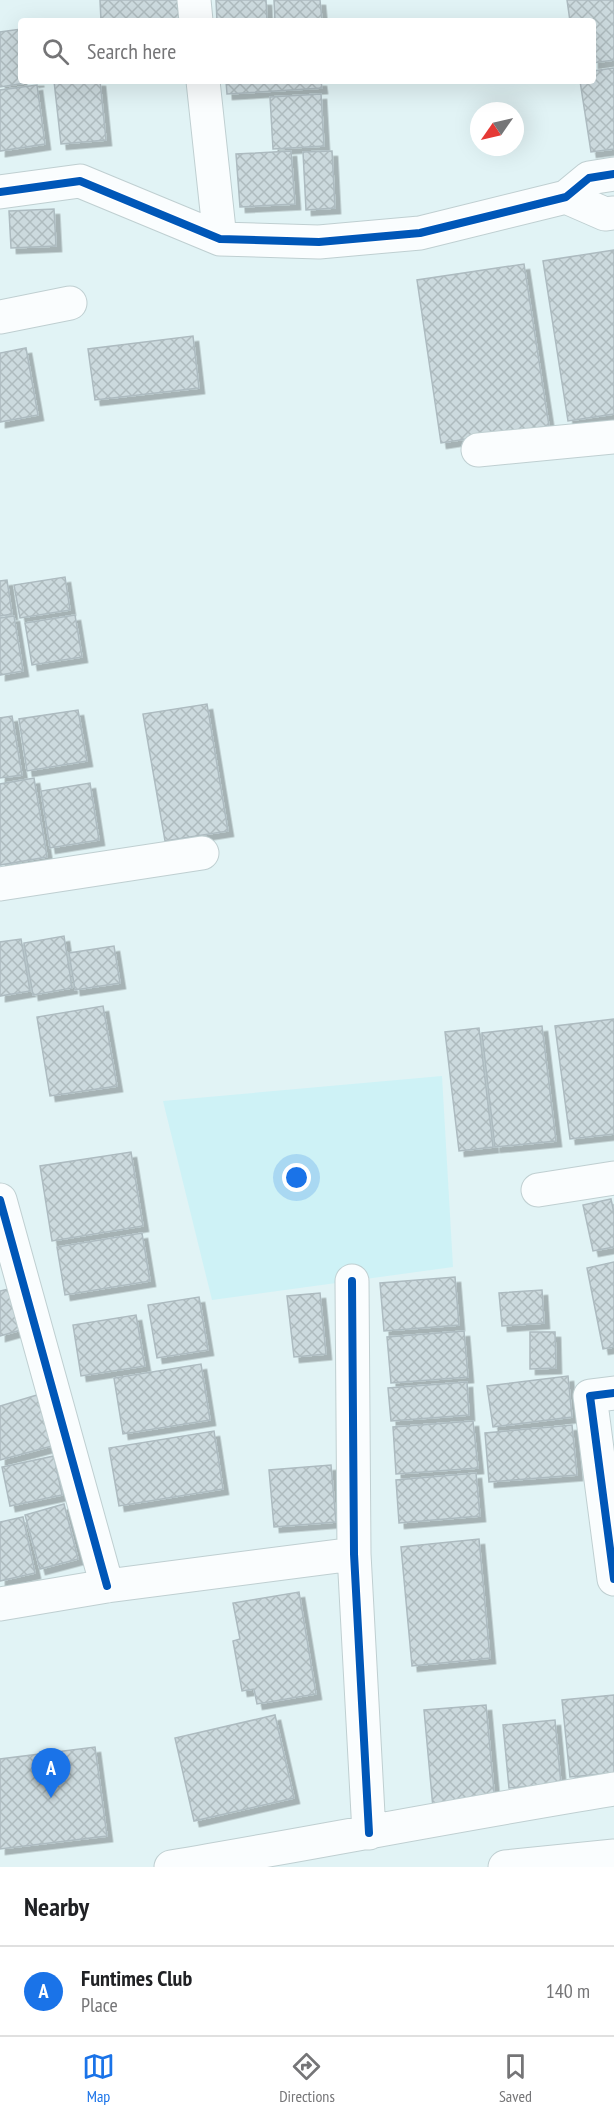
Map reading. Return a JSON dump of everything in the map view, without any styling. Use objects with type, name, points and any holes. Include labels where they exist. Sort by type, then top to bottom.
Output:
[{"type":"street","points":[[194,0],[196,18]]},
{"type":"street","points":[[203,84],[220,239]]},
{"type":"street","points":[[0,192],[80,181],[220,239],[319,242],[420,233],[566,197],[589,178],[614,174]]},
{"type":"street","points":[[566,197],[604,214],[614,213]]},
{"type":"street","points":[[0,317],[70,303]]},
{"type":"street","points":[[478,450],[614,437]]},
{"type":"street","points":[[0,884],[202,853]]},
{"type":"street","points":[[538,1190],[614,1178]]},
{"type":"street","points":[[0,1200],[108,1586]]},
{"type":"street","points":[[352,1281],[354,1554],[369,1833]]},
{"type":"street","points":[[614,1393],[590,1396],[614,1578]]},
{"type":"street","points":[[0,1604],[108,1586],[354,1554]]},
{"type":"street","points":[[171,1867],[369,1833],[448,1816],[614,1789]]},
{"type":"street","points":[[505,1867],[614,1856]]},
{"type":"shaded area","points":[[442,1076],[453,1267],[212,1300],[163,1101]]},
{"type":"building","points":[[100,0],[178,0],[179,18],[101,18]]},
{"type":"building","points":[[216,0],[266,0],[267,18],[217,18]]},
{"type":"building","points":[[274,0],[320,0],[322,18],[275,18]]},
{"type":"building","points":[[567,0],[614,0],[614,60],[596,63],[596,18],[570,18]]},
{"type":"building","points":[[18,29],[20,84],[0,87],[0,32]]},
{"type":"building","points":[[614,68],[614,149],[591,152],[580,84],[596,84],[596,71]]},
{"type":"building","points":[[54,84],[100,84],[106,140],[61,144]]},
{"type":"building","points":[[226,84],[321,84],[322,88],[227,94]]},
{"type":"building","points":[[37,85],[45,144],[0,151],[0,90]]},
{"type":"building","points":[[321,94],[324,146],[273,149],[270,97]]},
{"type":"building","points":[[291,151],[295,204],[240,207],[236,154]]},
{"type":"building","points":[[332,151],[335,208],[306,210],[303,152]]},
{"type":"building","points":[[54,209],[56,246],[11,248],[9,211]]},
{"type":"building","points":[[614,250],[614,414],[568,421],[543,261]]},
{"type":"building","points":[[524,264],[549,426],[441,443],[417,280]]},
{"type":"building","points":[[193,336],[199,388],[95,400],[88,349]]},
{"type":"building","points":[[26,348],[38,415],[0,422],[0,353]]},
{"type":"building","points":[[65,577],[70,610],[20,618],[14,585]]},
{"type":"building","points":[[7,580],[12,614],[0,616],[0,581]]},
{"type":"building","points":[[75,615],[82,657],[32,665],[25,623]]},
{"type":"building","points":[[14,616],[23,671],[0,675],[0,618]]},
{"type":"building","points":[[207,704],[228,831],[165,841],[143,714]]},
{"type":"building","points":[[78,710],[87,761],[27,771],[19,719]]},
{"type":"building","points":[[12,716],[22,775],[0,778],[0,718]]},
{"type":"building","points":[[34,778],[47,857],[0,865],[0,784]]},
{"type":"building","points":[[90,783],[99,840],[50,848],[41,791]]},
{"type":"building","points":[[64,936],[72,988],[33,995],[24,943]]},
{"type":"building","points":[[21,939],[30,991],[0,996],[0,942]]},
{"type":"building","points":[[114,946],[120,983],[75,990],[69,953]]},
{"type":"building","points":[[103,1006],[117,1086],[50,1096],[37,1017]]},
{"type":"building","points":[[614,1019],[614,1134],[570,1139],[555,1026]]},
{"type":"building","points":[[542,1026],[556,1141],[495,1147],[482,1033]]},
{"type":"building","points":[[479,1028],[493,1147],[459,1151],[445,1032]]},
{"type":"building","points":[[131,1152],[143,1226],[52,1241],[40,1166]]},
{"type":"building","points":[[611,1199],[614,1213],[614,1247],[593,1251],[583,1205]]},
{"type":"building","points":[[142,1233],[150,1281],[65,1295],[57,1247]]},
{"type":"building","points":[[614,1262],[614,1347],[603,1349],[587,1268]]},
{"type":"building","points":[[455,1277],[459,1325],[384,1331],[380,1283]]},
{"type":"building","points":[[9,1289],[21,1330],[0,1336],[0,1291]]},
{"type":"building","points":[[542,1290],[544,1323],[502,1326],[499,1293]]},
{"type":"building","points":[[320,1293],[326,1354],[294,1357],[287,1296]]},
{"type":"building","points":[[199,1297],[208,1350],[157,1358],[148,1305]]},
{"type":"building","points":[[136,1315],[145,1366],[81,1376],[73,1325]]},
{"type":"building","points":[[464,1331],[468,1377],[391,1383],[387,1337]]},
{"type":"building","points":[[530,1332],[555,1332],[556,1368],[530,1369]]},
{"type":"building","points":[[201,1364],[210,1420],[123,1434],[114,1378]]},
{"type":"building","points":[[568,1376],[572,1417],[493,1427],[487,1386]]},
{"type":"building","points":[[467,1382],[469,1415],[391,1421],[388,1388]]},
{"type":"building","points":[[37,1395],[52,1446],[0,1460],[0,1406]]},
{"type":"building","points":[[473,1421],[478,1468],[396,1474],[393,1427]]},
{"type":"building","points":[[572,1425],[577,1475],[489,1482],[485,1433]]},
{"type":"building","points":[[214,1431],[223,1489],[119,1506],[109,1448]]},
{"type":"building","points":[[54,1456],[62,1495],[10,1506],[2,1467]]},
{"type":"building","points":[[331,1465],[336,1522],[274,1527],[269,1470]]},
{"type":"building","points":[[476,1473],[480,1516],[399,1523],[396,1480]]},
{"type":"building","points":[[64,1504],[78,1559],[40,1569],[25,1515]]},
{"type":"building","points":[[23,1517],[35,1573],[0,1581],[0,1522]]},
{"type":"building","points":[[479,1539],[490,1658],[412,1666],[401,1547]]},
{"type":"building","points":[[299,1592],[316,1694],[257,1704],[254,1689],[242,1691],[233,1641],[240,1639],[233,1603]]},
{"type":"building","points":[[614,1695],[614,1773],[570,1777],[562,1700]]},
{"type":"building","points":[[486,1705],[495,1802],[433,1808],[424,1710]]},
{"type":"building","points":[[275,1715],[294,1798],[194,1821],[175,1738]]},
{"type":"building","points":[[555,1720],[561,1784],[509,1788],[503,1725]]},
{"type":"building","points":[[95,1747],[107,1836],[0,1849],[0,1759]]},
{"type":"cycle path","points":[[0,192],[80,181],[220,239],[319,242],[420,233],[566,197],[589,178],[614,174]]},
{"type":"cycle path","points":[[0,1200],[107,1586]]},
{"type":"cycle path","points":[[352,1281],[354,1554],[369,1833]]},
{"type":"cycle path","points":[[614,1393],[590,1396],[614,1579]]},
{"type":"place","name":"Funtimes Club","points":[[51,1798]]}]
